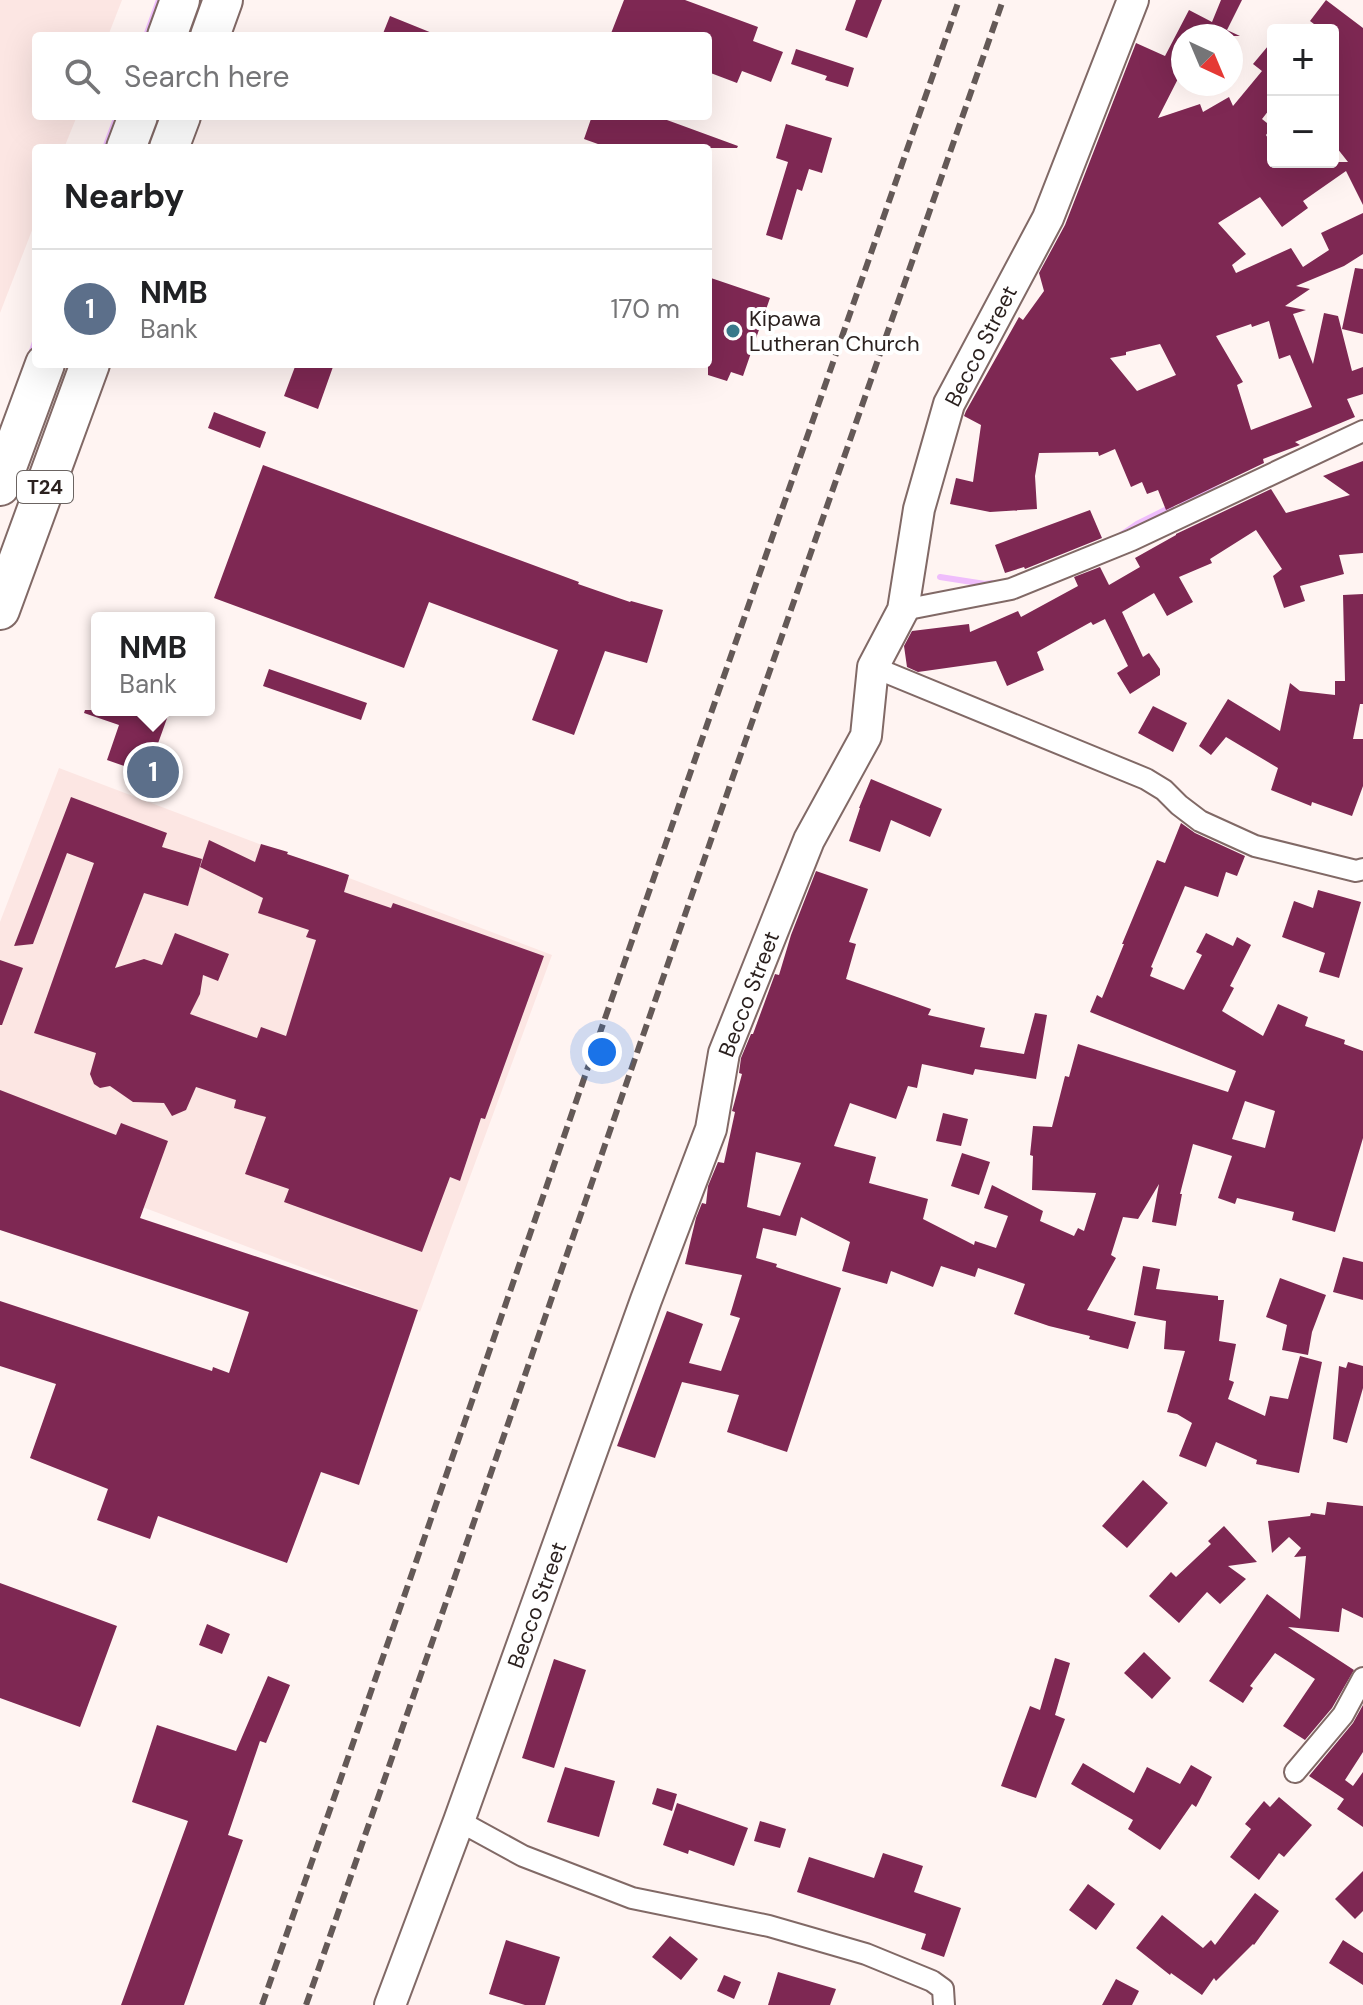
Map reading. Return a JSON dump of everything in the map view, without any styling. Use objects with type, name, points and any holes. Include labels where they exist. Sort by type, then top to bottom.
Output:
[{"type":"highway","points":[[168,32],[180,0]]},
{"type":"highway","points":[[211,32],[223,0]]},
{"type":"highway","points":[[128,144],[136,120]]},
{"type":"highway","points":[[170,144],[180,120]]},
{"type":"highway","name":"T24","points":[[0,486],[44,368]]},
{"type":"highway","name":"T24","points":[[0,610],[89,368]]},
{"type":"street","name":"Becco Street","points":[[390,2005],[711,1129],[724,1053],[809,840],[866,736],[873,667],[903,610],[919,509],[949,404],[1048,218],[1133,0]]},
{"type":"street","points":[[903,610],[1011,589],[1132,540],[1363,431]]},
{"type":"street","points":[[873,667],[1146,779],[1200,821],[1255,846],[1356,871],[1363,869]]},
{"type":"street","points":[[1295,1772],[1343,1715],[1363,1678]]},
{"type":"street","points":[[459,1821],[523,1856],[632,1898],[769,1926],[866,1954],[932,1981],[943,1989],[944,2005]]},
{"type":"shaded area","points":[[0,0],[122,0],[110,32],[32,32],[32,120],[75,120],[66,144],[32,144],[32,230],[0,313]]},
{"type":"shaded area","points":[[59,768],[552,955],[420,1312],[0,1153],[0,922]]},
{"type":"building","points":[[624,0],[685,0],[758,27],[753,41],[783,52],[771,82],[742,71],[737,83],[712,74],[712,32],[612,32]]},
{"type":"building","points":[[856,0],[882,0],[867,38],[845,30]]},
{"type":"building","points":[[1221,0],[1242,0],[1230,24],[1182,24],[1189,10],[1212,22]]},
{"type":"building","points":[[1326,0],[1363,28],[1363,205],[1346,171],[1303,201],[1308,208],[1282,227],[1260,197],[1218,223],[1246,254],[1232,265],[1236,273],[1291,248],[1303,267],[1329,250],[1321,233],[1363,213],[1363,254],[1344,266],[1296,286],[1310,289],[1285,306],[1306,310],[1293,314],[1313,364],[1324,313],[1338,316],[1352,371],[1363,367],[1363,394],[1347,399],[1355,417],[1295,442],[1300,445],[1263,459],[1264,463],[1166,510],[1158,490],[1147,494],[1142,482],[1131,487],[1115,449],[1099,456],[1098,452],[1039,453],[1035,476],[1037,509],[990,512],[950,504],[956,478],[973,482],[981,425],[964,416],[966,411],[1019,317],[1023,320],[1044,291],[1039,273],[1065,225],[1136,43],[1165,56],[1171,44],[1171,93],[1158,118],[1200,104],[1203,112],[1229,97],[1233,106],[1262,71],[1253,64],[1267,47],[1267,113],[1262,119],[1267,123],[1267,168],[1339,168],[1339,162],[1348,162],[1339,151],[1339,24],[1314,24],[1310,21]],"holes":[[[1269,321],[1279,359],[1290,355],[1312,407],[1251,430],[1237,385],[1243,382],[1216,336]],[[1160,344],[1176,375],[1137,391],[1110,358]]]},
{"type":"building","points":[[390,16],[430,32],[384,32]]},
{"type":"building","points":[[796,49],[854,68],[848,87],[791,64]]},
{"type":"building","points":[[591,120],[667,120],[738,146],[598,144],[584,139]]},
{"type":"building","points":[[786,124],[832,138],[822,173],[809,169],[802,191],[797,189],[782,240],[766,235],[788,162],[776,158]]},
{"type":"building","points":[[1355,268],[1363,269],[1363,334],[1342,329]]},
{"type":"building","name":"Kipawa Lutheran Church","points":[[712,278],[770,298],[743,376],[731,372],[727,381],[708,375],[708,368],[712,368]]},
{"type":"building","points":[[294,368],[333,368],[318,409],[284,396]]},
{"type":"building","points":[[214,412],[266,432],[260,448],[208,428]]},
{"type":"building","points":[[1363,461],[1363,553],[1339,555],[1344,574],[1300,586],[1305,601],[1284,608],[1273,576],[1282,569],[1256,530],[1210,559],[1212,563],[1179,577],[1193,602],[1167,616],[1154,593],[1122,612],[1143,657],[1149,653],[1160,669],[1160,675],[1130,694],[1117,673],[1128,666],[1105,619],[1093,625],[1091,622],[1037,652],[1044,670],[1007,686],[996,661],[918,672],[907,667],[904,646],[912,631],[969,624],[970,632],[1018,611],[1021,617],[1078,586],[1074,577],[1100,567],[1109,585],[1140,567],[1135,558],[1176,534],[1271,489],[1286,513],[1350,495],[1323,476]]},
{"type":"building","points":[[263,465],[578,584],[663,610],[647,663],[605,651],[574,735],[532,720],[558,650],[429,602],[404,668],[214,598]]},
{"type":"building","points":[[1090,510],[1102,538],[1025,569],[1005,573],[995,545]]},
{"type":"building","points":[[1363,594],[1363,704],[1360,704],[1353,739],[1363,739],[1363,786],[1352,816],[1312,802],[1311,806],[1271,790],[1278,768],[1226,737],[1211,755],[1199,746],[1228,699],[1280,731],[1290,683],[1300,691],[1335,695],[1335,681],[1345,681],[1343,595]]},
{"type":"building","points":[[269,669],[367,703],[361,720],[263,686]]},
{"type":"building","points":[[1153,706],[1187,723],[1173,752],[1138,733]]},
{"type":"building","points":[[93,716],[168,716],[147,774],[107,760],[119,725]]},
{"type":"building","points":[[871,779],[942,809],[930,837],[891,820],[880,852],[849,841]]},
{"type":"building","points":[[71,797],[167,833],[162,847],[202,859],[188,906],[144,893],[115,968],[144,959],[162,965],[175,933],[229,954],[218,981],[203,975],[200,994],[190,1014],[257,1038],[261,1027],[286,1036],[316,940],[306,937],[309,930],[258,913],[263,898],[200,867],[209,840],[255,862],[261,844],[288,852],[349,875],[344,892],[391,908],[393,903],[544,956],[460,1181],[450,1177],[422,1252],[284,1202],[289,1189],[245,1174],[266,1117],[234,1108],[236,1100],[196,1087],[186,1110],[172,1116],[164,1103],[133,1102],[110,1086],[100,1088],[94,1084],[90,1074],[96,1053],[34,1033],[94,863],[67,853],[33,944],[14,946]]},
{"type":"building","points":[[1181,823],[1195,833],[1245,856],[1237,876],[1226,872],[1218,897],[1185,886],[1150,976],[1184,990],[1202,955],[1196,952],[1206,933],[1233,946],[1237,937],[1251,945],[1230,986],[1234,988],[1222,1011],[1263,1036],[1278,1004],[1308,1017],[1305,1026],[1345,1040],[1344,1044],[1363,1051],[1363,1138],[1335,1232],[1292,1220],[1294,1212],[1237,1198],[1235,1204],[1218,1198],[1232,1156],[1193,1144],[1180,1194],[1176,1226],[1152,1222],[1159,1184],[1138,1219],[1123,1217],[1111,1255],[1116,1258],[1087,1310],[1136,1322],[1128,1349],[1014,1314],[1025,1284],[978,1268],[975,1277],[941,1266],[933,1287],[891,1271],[887,1284],[842,1271],[850,1242],[801,1217],[796,1236],[763,1228],[756,1258],[841,1288],[787,1452],[727,1432],[739,1395],[682,1382],[655,1458],[617,1446],[667,1311],[703,1324],[689,1363],[721,1371],[740,1318],[730,1315],[742,1275],[685,1264],[696,1218],[702,1203],[706,1204],[708,1186],[718,1162],[724,1163],[735,1112],[732,1111],[742,1074],[739,1073],[741,1058],[775,974],[779,975],[816,871],[868,889],[849,942],[856,944],[846,979],[931,1009],[928,1015],[985,1028],[980,1047],[1024,1054],[1035,1013],[1047,1015],[1036,1079],[975,1069],[973,1075],[922,1064],[917,1088],[908,1086],[896,1119],[850,1103],[834,1146],[876,1157],[869,1183],[928,1199],[923,1219],[974,1245],[975,1241],[996,1248],[1008,1216],[984,1208],[992,1185],[1043,1211],[1040,1221],[1074,1236],[1078,1228],[1084,1231],[1096,1193],[1032,1190],[1033,1156],[1030,1155],[1033,1126],[1052,1127],[1065,1076],[1069,1077],[1078,1044],[1228,1092],[1236,1071],[1090,1012],[1097,995],[1102,998],[1157,860],[1165,863]],"holes":[[[1245,1101],[1275,1111],[1265,1148],[1232,1139]],[[756,1152],[801,1163],[780,1216],[747,1207]]]},
{"type":"building","points":[[1318,890],[1361,902],[1339,978],[1319,972],[1325,953],[1282,937],[1294,901],[1313,908]]},
{"type":"building","points":[[0,960],[23,968],[2,1025],[0,1025]]},
{"type":"building","points":[[0,1090],[116,1135],[121,1123],[168,1141],[140,1218],[418,1310],[359,1485],[321,1472],[287,1563],[158,1516],[150,1539],[97,1520],[108,1489],[30,1458],[56,1384],[0,1366],[0,1301],[212,1371],[213,1367],[229,1373],[249,1312],[0,1230]]},
{"type":"building","points":[[943,1113],[968,1119],[961,1146],[936,1141]]},
{"type":"building","points":[[962,1153],[990,1162],[979,1195],[951,1186]]},
{"type":"building","points":[[1343,1257],[1363,1262],[1363,1300],[1333,1292]]},
{"type":"building","points":[[1143,1266],[1160,1269],[1156,1289],[1218,1296],[1218,1300],[1224,1300],[1219,1341],[1236,1344],[1229,1380],[1234,1382],[1228,1399],[1265,1416],[1270,1396],[1288,1399],[1300,1356],[1322,1362],[1299,1473],[1256,1464],[1257,1460],[1216,1442],[1206,1467],[1179,1456],[1192,1423],[1167,1412],[1185,1351],[1164,1349],[1166,1321],[1134,1315]]},
{"type":"building","points":[[1280,1278],[1326,1295],[1312,1332],[1308,1355],[1282,1350],[1287,1325],[1266,1317]]},
{"type":"building","points":[[1348,1362],[1363,1366],[1363,1388],[1347,1443],[1333,1439],[1339,1366],[1346,1368]]},
{"type":"building","points":[[1143,1480],[1168,1503],[1127,1548],[1102,1526]]},
{"type":"building","points":[[1327,1502],[1363,1506],[1363,1618],[1342,1608],[1339,1632],[1288,1627],[1354,1670],[1332,1708],[1305,1740],[1283,1726],[1315,1679],[1275,1653],[1250,1686],[1253,1688],[1243,1703],[1209,1681],[1267,1594],[1300,1619],[1306,1556],[1294,1557],[1301,1548],[1289,1537],[1272,1553],[1268,1521],[1310,1516],[1311,1513],[1325,1515]]},
{"type":"building","points":[[1224,1526],[1257,1562],[1228,1566],[1246,1579],[1220,1604],[1207,1592],[1179,1623],[1149,1596],[1171,1572],[1176,1577],[1211,1544],[1208,1541]]},
{"type":"building","points":[[0,1583],[117,1626],[80,1727],[0,1698]]},
{"type":"building","points":[[207,1624],[230,1634],[222,1654],[199,1645]]},
{"type":"building","points":[[1144,1652],[1171,1678],[1152,1699],[1124,1673]]},
{"type":"building","points":[[1055,1658],[1070,1663],[1055,1715],[1065,1719],[1036,1798],[1001,1786],[1030,1706],[1040,1710]]},
{"type":"building","points":[[554,1659],[586,1670],[554,1768],[522,1758]]},
{"type":"building","points":[[268,1676],[290,1685],[266,1743],[260,1741],[228,1835],[243,1840],[184,2005],[121,2005],[188,1821],[132,1802],[157,1725],[236,1751]]},
{"type":"building","points":[[1363,1705],[1363,1752],[1345,1780],[1353,1786],[1363,1772],[1363,1827],[1337,1809],[1344,1799],[1309,1776],[1353,1723]]},
{"type":"building","points":[[1083,1763],[1134,1793],[1147,1767],[1180,1784],[1191,1765],[1212,1777],[1196,1807],[1192,1804],[1160,1850],[1128,1829],[1133,1820],[1071,1784]]},
{"type":"building","points":[[565,1767],[615,1781],[599,1837],[547,1822]]},
{"type":"building","points":[[657,1788],[677,1794],[672,1811],[652,1804]]},
{"type":"building","points":[[1279,1797],[1312,1825],[1284,1857],[1279,1853],[1259,1880],[1230,1857],[1251,1829],[1245,1824],[1264,1801],[1270,1807]]},
{"type":"building","points":[[677,1803],[748,1828],[734,1866],[689,1850],[688,1854],[663,1845]]},
{"type":"building","points":[[760,1821],[786,1829],[780,1848],[754,1841]]},
{"type":"building","points":[[883,1853],[923,1866],[914,1892],[961,1908],[944,1957],[921,1949],[926,1934],[797,1892],[809,1857],[874,1878]]},
{"type":"building","points":[[1363,1871],[1363,1911],[1355,1919],[1335,1899]]},
{"type":"building","points":[[1088,1884],[1115,1904],[1096,1930],[1069,1910]]},
{"type":"building","points":[[1255,1893],[1279,1911],[1254,1945],[1216,1981],[1214,1978],[1202,1995],[1136,1948],[1162,1915],[1203,1948],[1211,1940],[1215,1945]]},
{"type":"building","points":[[670,1936],[698,1959],[681,1980],[652,1957]]},
{"type":"building","points":[[506,1940],[560,1957],[545,2005],[525,2005],[489,1994]]},
{"type":"building","points":[[1343,1940],[1363,1953],[1363,1985],[1329,1963]]},
{"type":"building","points":[[778,1972],[836,1989],[830,2005],[768,2005]]},
{"type":"building","points":[[724,1975],[741,1982],[734,1999],[717,1991]]},
{"type":"building","points":[[1116,1979],[1139,1991],[1132,2005],[1102,2005]]},
{"type":"waterway","points":[[147,32],[159,0]]},
{"type":"waterway","points":[[106,144],[116,120]]},
{"type":"waterway","points":[[30,357],[32,351]]},
{"type":"waterway","points":[[1181,502],[1223,487]]},
{"type":"waterway","points":[[1121,535],[1171,507]]},
{"type":"waterway","points":[[940,577],[992,583]]},
{"type":"railway","points":[[262,2005],[959,0]]},
{"type":"railway","points":[[306,2005],[1003,0]]},
{"type":"place","name":"Kipawa Lutheran Church","points":[[733,331]]},
{"type":"place","name":"NMB","points":[[153,772]]}]
